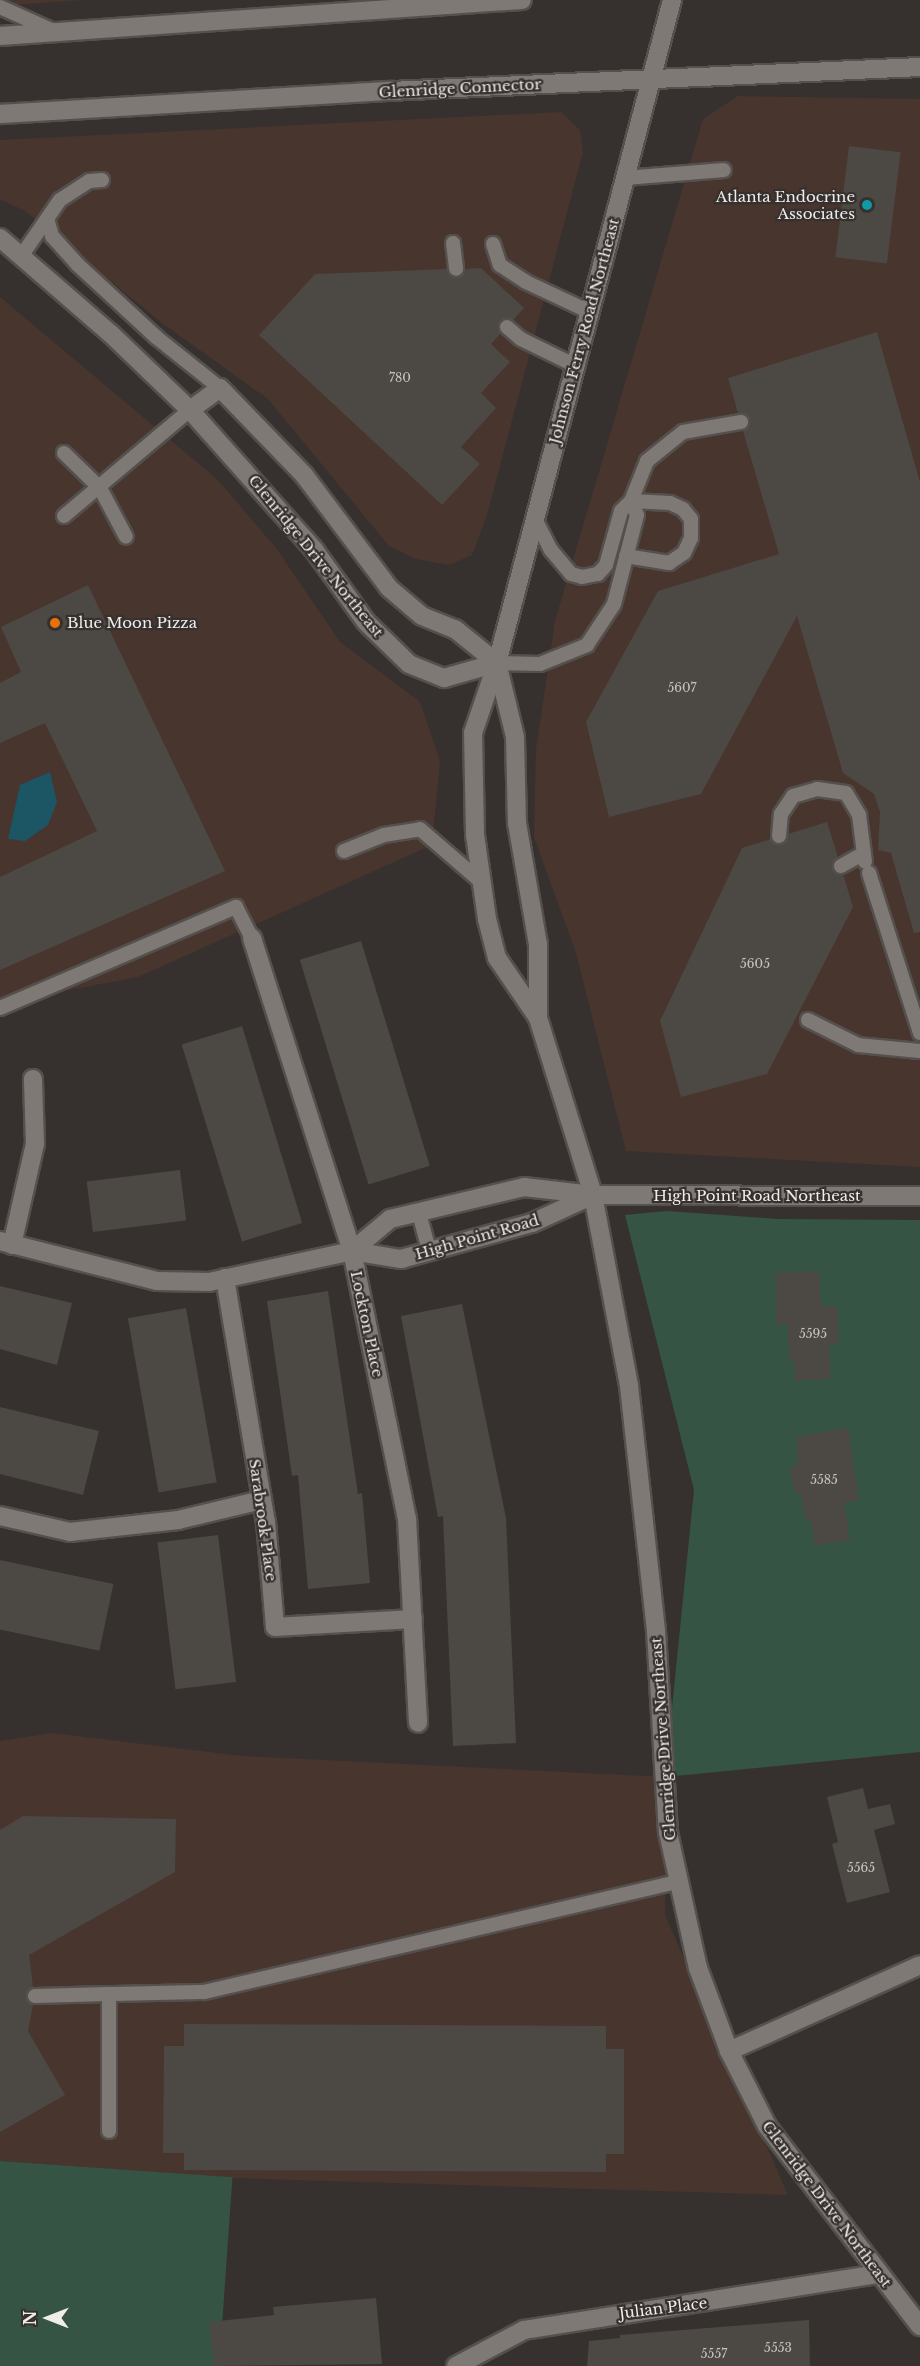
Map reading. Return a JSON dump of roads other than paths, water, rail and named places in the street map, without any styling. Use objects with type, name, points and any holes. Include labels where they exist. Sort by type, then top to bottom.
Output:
[{"type":"main road","points":[[0,36],[522,0]]},
{"type":"main road","name":"Johnson Ferry Road Northeast","points":[[593,1195],[538,1018],[497,958],[479,880],[472,788],[473,733],[497,663],[588,311],[653,79],[672,0]]},
{"type":"main road","name":"Glenridge Connector","points":[[0,114],[920,67]]},
{"type":"main road","name":"Glenridge Drive Northeast","points":[[0,238],[22,255],[190,410],[308,543],[366,622],[409,664],[444,678],[497,663]]},
{"type":"main road","points":[[190,410],[220,388],[304,475],[388,588],[422,616],[454,629],[497,663]]},
{"type":"main road","name":"Johnson Ferry Road Northeast","points":[[497,663],[515,737],[517,823],[538,944],[538,1018]]},
{"type":"main road","name":"Lockton Place","points":[[252,938],[352,1251],[406,1519],[418,1723]]},
{"type":"main road","points":[[6,1243],[35,1144],[33,1079]]},
{"type":"main road","name":"High Point Road","points":[[352,1251],[390,1219],[524,1187],[593,1195]]},
{"type":"main road","name":"Glenridge Drive Northeast","points":[[593,1195],[623,1350],[642,1484],[656,1631],[662,1766],[676,1882],[698,1968],[729,2051],[767,2126],[920,2326]]},
{"type":"main road","name":"High Point Road","points":[[6,1243],[157,1281],[225,1278],[352,1251],[401,1258],[532,1223],[593,1195]]},
{"type":"main road","name":"High Point Road Northeast","points":[[593,1195],[920,1196]]},
{"type":"main road","name":"Sarabrook Place","points":[[225,1278],[262,1500],[275,1627],[413,1619]]},
{"type":"main road","points":[[0,1516],[70,1532],[178,1520],[262,1500]]},
{"type":"main road","points":[[729,2051],[920,1965]]},
{"type":"main road","name":"Julian Place","points":[[456,2366],[524,2330],[878,2274]]},
{"type":"lane","points":[[0,7],[57,33]]},
{"type":"lane","points":[[625,178],[724,170]]},
{"type":"lane","points":[[22,255],[48,222],[60,200],[73,189],[102,180]]},
{"type":"lane","points":[[48,222],[52,236],[77,264],[156,337],[220,388]]},
{"type":"lane","points":[[453,243],[456,269]]},
{"type":"lane","points":[[493,244],[500,265],[526,282],[588,311]]},
{"type":"lane","points":[[507,327],[521,339],[574,365]]},
{"type":"lane","points":[[64,516],[190,410]]},
{"type":"lane","points":[[535,519],[564,567],[571,574],[591,577],[606,565],[621,511],[632,501],[647,461],[682,432],[741,422]]},
{"type":"lane","points":[[64,453],[100,488],[126,537]]},
{"type":"lane","points":[[497,663],[540,664],[587,645],[614,604],[637,515],[632,501]]},
{"type":"lane","points":[[626,556],[669,563],[684,553],[691,538],[691,519],[683,509],[670,503],[632,501]]},
{"type":"lane","points":[[779,836],[781,814],[793,796],[817,789],[846,793],[859,815],[866,863],[920,1033]]},
{"type":"lane","points":[[344,852],[384,835],[420,829],[479,880]]},
{"type":"lane","points":[[841,866],[866,863]]},
{"type":"lane","points":[[0,1008],[236,907],[252,938]]},
{"type":"lane","points":[[808,1020],[858,1045],[920,1051]]},
{"type":"lane","points":[[419,1213],[429,1251]]},
{"type":"lane","points":[[35,1996],[204,1992],[676,1882]]},
{"type":"lane","points":[[109,2131],[110,1994]]},
{"type":"water","points":[[50,772],[57,802],[48,825],[25,841],[8,839],[20,785]]},
{"type":"place","name":"Atlanta Endocrine Associates","points":[[867,205]]},
{"type":"place","name":"Blue Moon Pizza","points":[[55,623]]}]
